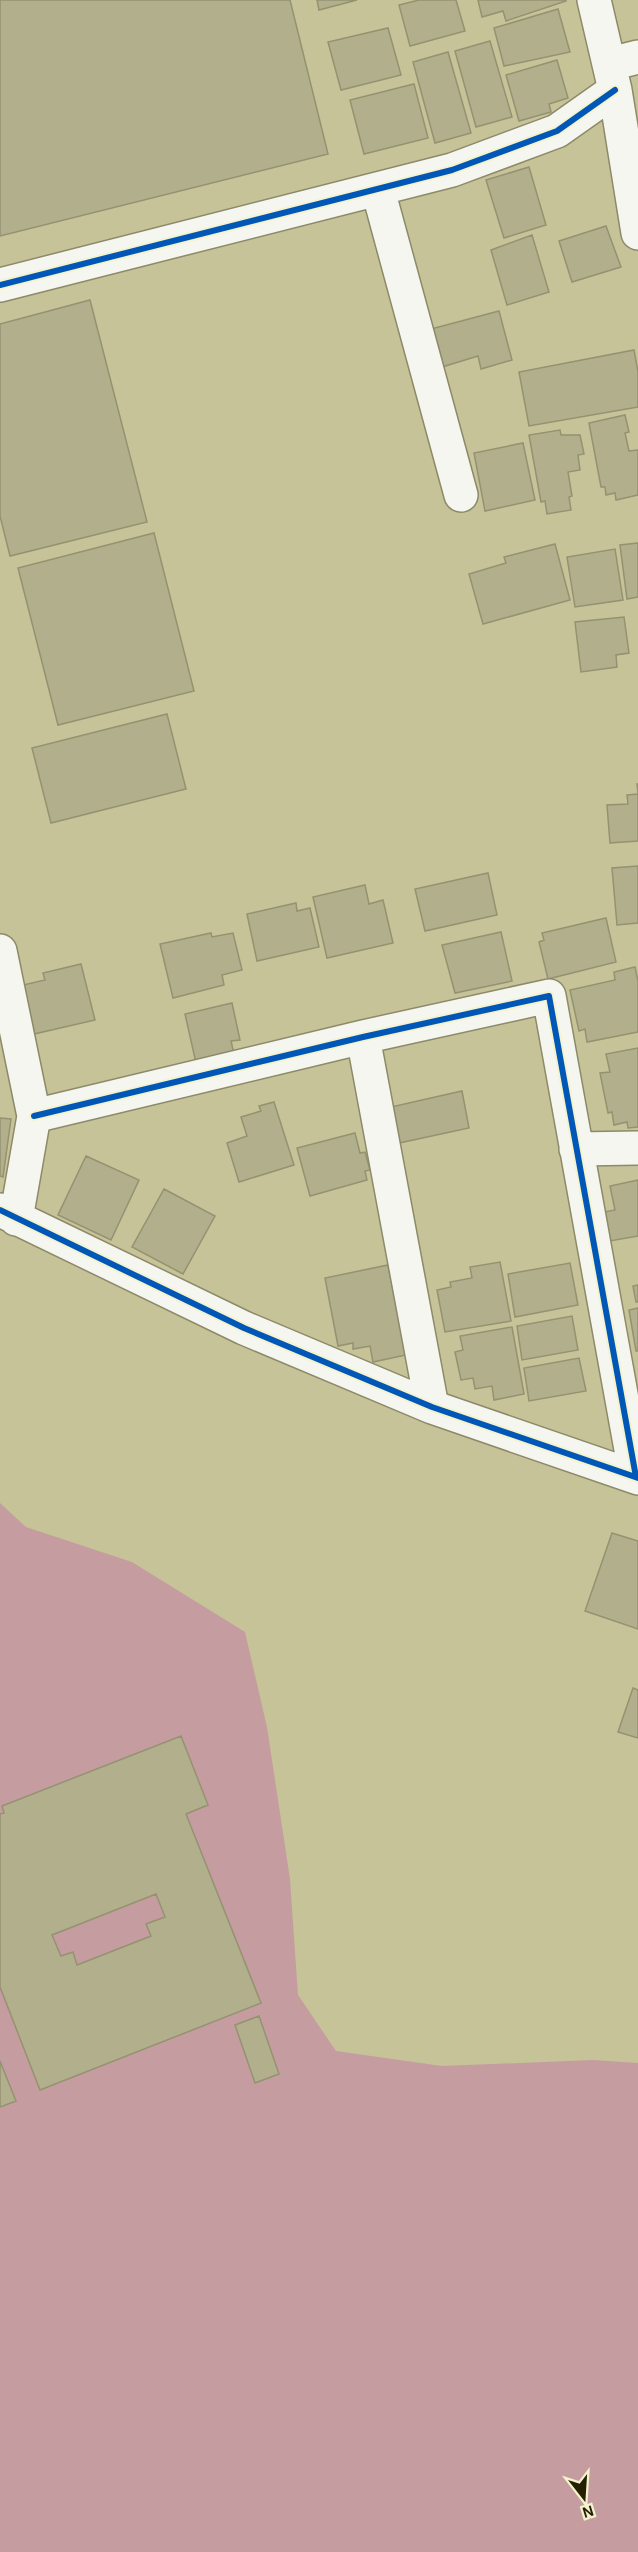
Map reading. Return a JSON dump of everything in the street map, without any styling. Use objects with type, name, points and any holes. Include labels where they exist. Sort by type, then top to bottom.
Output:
[{"type":"street","points":[[594,0],[621,70],[638,233]]},
{"type":"street","points":[[0,285],[452,170],[557,131],[621,70]]},
{"type":"street","points":[[378,190],[461,495]]},
{"type":"street","points":[[0,951],[34,1116],[8,1215],[244,1328],[432,1407],[637,1478],[549,996],[363,1036],[34,1116]]},
{"type":"street","points":[[363,1036],[432,1407]]},
{"type":"street","points":[[576,1149],[638,1148]]},
{"type":"shaded area","points":[[0,1503],[26,1527],[132,1562],[245,1632],[267,1727],[290,1879],[298,1995],[336,2051],[442,2066],[593,2060],[638,2063],[638,2552],[0,2552]]},
{"type":"building","points":[[0,0],[290,0],[328,154],[0,236]]},
{"type":"building","points":[[317,0],[357,0],[319,10]]},
{"type":"building","points":[[419,0],[456,0],[465,31],[410,46],[399,5]]},
{"type":"building","points":[[478,0],[566,1],[506,21],[503,11],[482,17]]},
{"type":"building","points":[[558,9],[570,52],[504,66],[494,28]]},
{"type":"building","points":[[388,28],[401,75],[341,90],[328,42]]},
{"type":"building","points":[[490,41],[512,117],[476,127],[455,51]]},
{"type":"building","points":[[448,52],[471,133],[435,143],[413,62]]},
{"type":"building","points":[[557,60],[568,98],[549,104],[551,112],[519,121],[506,75]]},
{"type":"building","points":[[414,84],[428,138],[364,154],[350,100]]},
{"type":"building","points":[[529,167],[546,225],[504,238],[486,180]]},
{"type":"building","points":[[606,226],[621,267],[572,282],[559,241]]},
{"type":"building","points":[[532,235],[549,292],[507,305],[491,250]]},
{"type":"building","points":[[90,300],[147,522],[10,556],[0,516],[0,324]]},
{"type":"building","points":[[499,311],[512,360],[481,369],[478,356],[442,367],[431,329]]},
{"type":"building","points":[[634,350],[638,372],[638,407],[529,426],[519,372]]},
{"type":"building","points":[[625,415],[629,432],[625,433],[629,451],[638,450],[638,495],[616,500],[615,493],[606,495],[605,487],[601,487],[589,423]]},
{"type":"building","points":[[560,430],[561,435],[580,435],[584,454],[578,455],[580,470],[568,472],[572,496],[569,497],[571,510],[547,514],[545,501],[541,502],[529,435]]},
{"type":"building","points":[[523,443],[535,500],[485,511],[474,453]]},
{"type":"building","points":[[154,533],[194,691],[58,725],[18,568]]},
{"type":"building","points":[[638,543],[638,597],[627,599],[620,545]]},
{"type":"building","points":[[555,544],[570,600],[483,624],[469,574],[506,563],[504,557]]},
{"type":"building","points":[[615,549],[623,600],[575,607],[567,557]]},
{"type":"building","points":[[624,617],[629,653],[616,655],[617,667],[581,672],[575,622]]},
{"type":"building","points":[[167,714],[186,789],[51,823],[32,748]]},
{"type":"building","points":[[638,794],[638,841],[610,843],[607,805],[628,804],[627,795]]},
{"type":"building","points":[[638,866],[638,923],[617,925],[612,868]]},
{"type":"building","points":[[488,873],[497,915],[425,931],[415,889]]},
{"type":"building","points":[[365,885],[369,904],[383,900],[393,943],[327,958],[313,897]]},
{"type":"building","points":[[296,903],[297,911],[310,908],[319,947],[257,961],[247,914]]},
{"type":"building","points":[[606,918],[616,962],[548,979],[539,942],[544,940],[542,933]]},
{"type":"building","points":[[501,932],[512,981],[455,993],[442,945]]},
{"type":"building","points":[[211,933],[212,937],[233,933],[242,970],[222,975],[224,985],[173,998],[160,944]]},
{"type":"building","points":[[81,964],[95,1020],[34,1034],[23,985],[45,980],[43,973]]},
{"type":"building","points":[[635,967],[638,981],[638,1032],[587,1042],[585,1029],[579,1031],[570,990],[615,980],[614,972]]},
{"type":"building","points":[[232,1003],[240,1040],[231,1041],[234,1054],[196,1063],[185,1014]]},
{"type":"building","points":[[638,1048],[638,1127],[628,1128],[627,1122],[614,1125],[612,1112],[608,1113],[600,1073],[610,1072],[606,1054]]},
{"type":"building","points":[[462,1091],[469,1128],[399,1143],[391,1107]]},
{"type":"building","points":[[274,1102],[294,1165],[239,1182],[227,1143],[247,1136],[241,1117],[261,1111],[259,1106]]},
{"type":"building","points":[[0,1118],[11,1119],[3,1177],[0,1176]]},
{"type":"building","points":[[355,1133],[360,1153],[365,1152],[370,1170],[365,1171],[367,1180],[310,1196],[297,1148]]},
{"type":"building","points":[[86,1156],[139,1180],[111,1240],[58,1215]]},
{"type":"building","points":[[638,1180],[638,1236],[610,1241],[604,1212],[615,1210],[610,1186]]},
{"type":"building","points":[[164,1189],[215,1216],[183,1274],[132,1247]]},
{"type":"building","points":[[500,1262],[511,1321],[445,1332],[437,1290],[451,1287],[450,1282],[472,1278],[470,1267]]},
{"type":"building","points":[[570,1263],[578,1305],[515,1317],[508,1274]]},
{"type":"building","points":[[388,1265],[406,1355],[373,1362],[370,1346],[353,1349],[353,1343],[338,1346],[325,1278]]},
{"type":"building","points":[[638,1285],[638,1302],[636,1302],[633,1286]]},
{"type":"building","points":[[638,1308],[638,1351],[636,1351],[629,1310]]},
{"type":"building","points":[[572,1316],[578,1350],[522,1360],[517,1326]]},
{"type":"building","points":[[512,1327],[524,1394],[494,1400],[492,1386],[475,1389],[473,1378],[461,1380],[455,1352],[463,1350],[460,1336]]},
{"type":"building","points":[[579,1358],[586,1391],[529,1401],[524,1368]]},
{"type":"building","points":[[612,1533],[638,1541],[638,1629],[585,1611]]},
{"type":"building","points":[[633,1688],[638,1690],[638,1738],[618,1732]]},
{"type":"building","points":[[181,1736],[208,1805],[186,1814],[261,2003],[40,2090],[0,1987],[0,1814],[4,1813],[2,1806]],"holes":[[[156,1894],[165,1917],[146,1924],[151,1936],[77,1965],[73,1952],[61,1956],[52,1935]]]},
{"type":"building","points":[[259,2016],[279,2074],[255,2083],[235,2025]]},
{"type":"building","points":[[0,2061],[16,2101],[0,2107]]},
{"type":"cycle path","points":[[0,285],[452,170],[557,131],[615,90]]},
{"type":"cycle path","points":[[34,1116],[363,1037],[549,996],[636,1477]]},
{"type":"cycle path","points":[[0,1210],[244,1328],[432,1407],[638,1478]]}]
